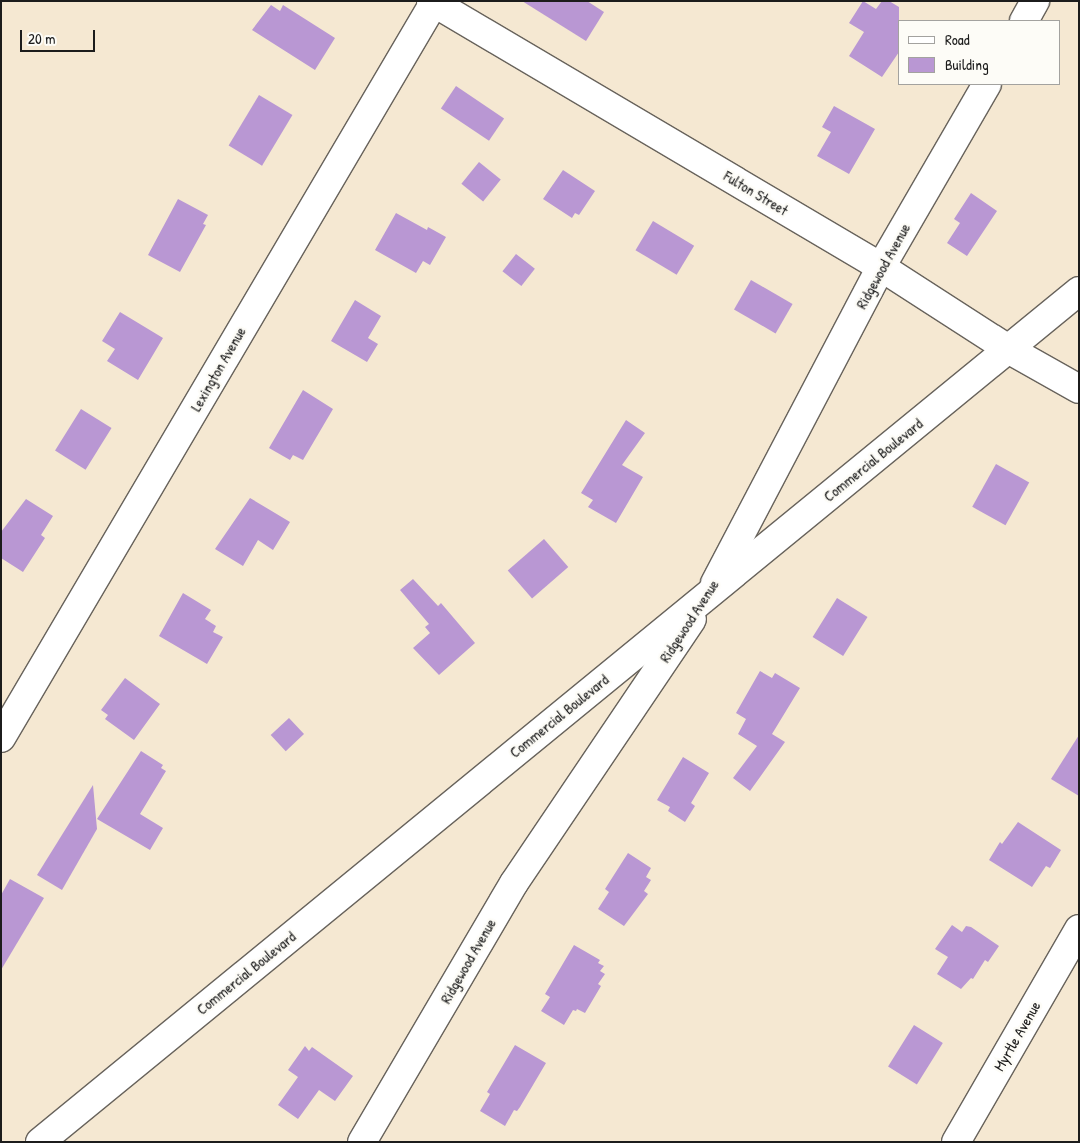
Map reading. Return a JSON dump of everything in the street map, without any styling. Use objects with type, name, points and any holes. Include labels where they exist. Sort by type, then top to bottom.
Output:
[{"type":"street","points":[[1025,20],[1035,1]]},
{"type":"street","name":"Fulton Street","points":[[433,2],[881,267],[1008,349],[1079,389]]},
{"type":"street","name":"Lexington Avenue","points":[[1,738],[433,2]]},
{"type":"street","name":"Ridgewood Avenue","points":[[362,1142],[514,883],[710,593],[881,267],[986,85]]},
{"type":"street","name":"Commercial Boulevard","points":[[40,1142],[1079,291]]},
{"type":"street","name":"Myrtle Avenue","points":[[956,1142],[1079,929]]},
{"type":"building","points":[[522,1],[587,1],[604,12],[586,41]]},
{"type":"building","points":[[863,1],[876,9],[882,1],[889,1],[899,7],[898,53],[882,77],[849,56],[864,32],[849,23]]},
{"type":"building","points":[[271,5],[280,11],[283,5],[335,38],[315,70],[252,30]]},
{"type":"building","points":[[456,86],[504,118],[489,141],[441,108]]},
{"type":"building","points":[[259,95],[292,115],[262,166],[229,146]]},
{"type":"building","points":[[834,106],[875,129],[849,174],[817,156],[831,132],[822,127]]},
{"type":"building","points":[[479,162],[501,180],[483,201],[461,184]]},
{"type":"building","points":[[563,170],[595,191],[579,215],[575,213],[572,218],[543,199]]},
{"type":"building","points":[[971,193],[997,211],[967,256],[947,243],[960,223],[954,219]]},
{"type":"building","points":[[178,199],[208,215],[203,224],[206,225],[180,272],[148,255]]},
{"type":"building","points":[[396,213],[427,230],[428,227],[446,237],[430,265],[423,261],[416,273],[375,250]]},
{"type":"building","points":[[653,221],[694,246],[677,275],[635,250]]},
{"type":"building","points":[[516,254],[535,269],[521,286],[502,271]]},
{"type":"building","points":[[751,280],[793,304],[776,333],[734,309]]},
{"type":"building","points":[[355,300],[381,316],[368,338],[378,344],[367,362],[331,341]]},
{"type":"building","points":[[120,312],[163,338],[138,380],[107,361],[115,349],[102,341]]},
{"type":"building","points":[[303,390],[333,409],[303,460],[293,455],[290,460],[269,448]]},
{"type":"building","points":[[81,409],[112,428],[86,470],[55,451]]},
{"type":"building","points":[[626,420],[645,433],[622,465],[643,477],[616,523],[588,507],[593,500],[581,493]]},
{"type":"building","points":[[996,464],[1029,482],[1005,525],[972,507]]},
{"type":"building","points":[[250,498],[290,522],[273,550],[258,540],[243,566],[215,549]]},
{"type":"building","points":[[26,499],[53,516],[41,535],[45,538],[23,572],[1,558],[1,532]]},
{"type":"building","points":[[544,539],[568,567],[532,598],[508,570]]},
{"type":"building","points":[[413,579],[438,606],[441,603],[475,643],[439,675],[413,648],[430,633],[425,627],[429,624],[400,590]]},
{"type":"building","points":[[183,593],[211,610],[205,619],[216,626],[213,632],[223,637],[207,664],[159,636]]},
{"type":"building","points":[[837,598],[868,617],[843,656],[813,637]]},
{"type":"building","points":[[760,671],[772,678],[775,673],[800,688],[772,734],[785,742],[750,791],[733,778],[757,746],[738,734],[746,719],[736,713]]},
{"type":"building","points":[[125,678],[160,704],[134,740],[105,719],[108,715],[101,710]]},
{"type":"building","points":[[289,718],[304,734],[286,751],[271,735]]},
{"type":"building","points":[[1079,735],[1079,796],[1051,779]]},
{"type":"building","points":[[141,751],[163,765],[161,768],[166,771],[140,814],[163,828],[150,850],[97,819]]},
{"type":"building","points":[[683,757],[709,773],[691,803],[695,806],[685,822],[668,811],[670,807],[657,800]]},
{"type":"building","points":[[93,785],[97,829],[62,890],[37,875]]},
{"type":"building","points":[[1018,822],[1061,850],[1050,868],[1046,866],[1032,887],[989,860],[1000,842],[1002,844]]},
{"type":"building","points":[[628,853],[651,868],[646,877],[651,880],[644,891],[648,894],[624,926],[598,909],[609,892],[605,889]]},
{"type":"building","points":[[10,879],[44,898],[1,970],[1,895]]},
{"type":"building","points":[[952,925],[962,932],[966,926],[971,927],[999,946],[988,962],[985,960],[973,979],[971,978],[961,989],[937,974],[948,957],[935,949]]},
{"type":"building","points":[[574,945],[600,960],[598,963],[604,966],[600,971],[605,974],[598,984],[601,986],[585,1013],[577,1009],[576,1011],[573,1010],[564,1025],[541,1011],[550,997],[545,994]]},
{"type":"building","points":[[914,1025],[943,1043],[917,1085],[888,1067]]},
{"type":"building","points":[[515,1045],[546,1063],[520,1107],[517,1111],[514,1110],[505,1126],[480,1111],[490,1094],[487,1092]]},
{"type":"building","points":[[305,1046],[309,1051],[312,1047],[353,1076],[335,1101],[319,1090],[298,1119],[278,1105],[298,1077],[288,1070]]}]
